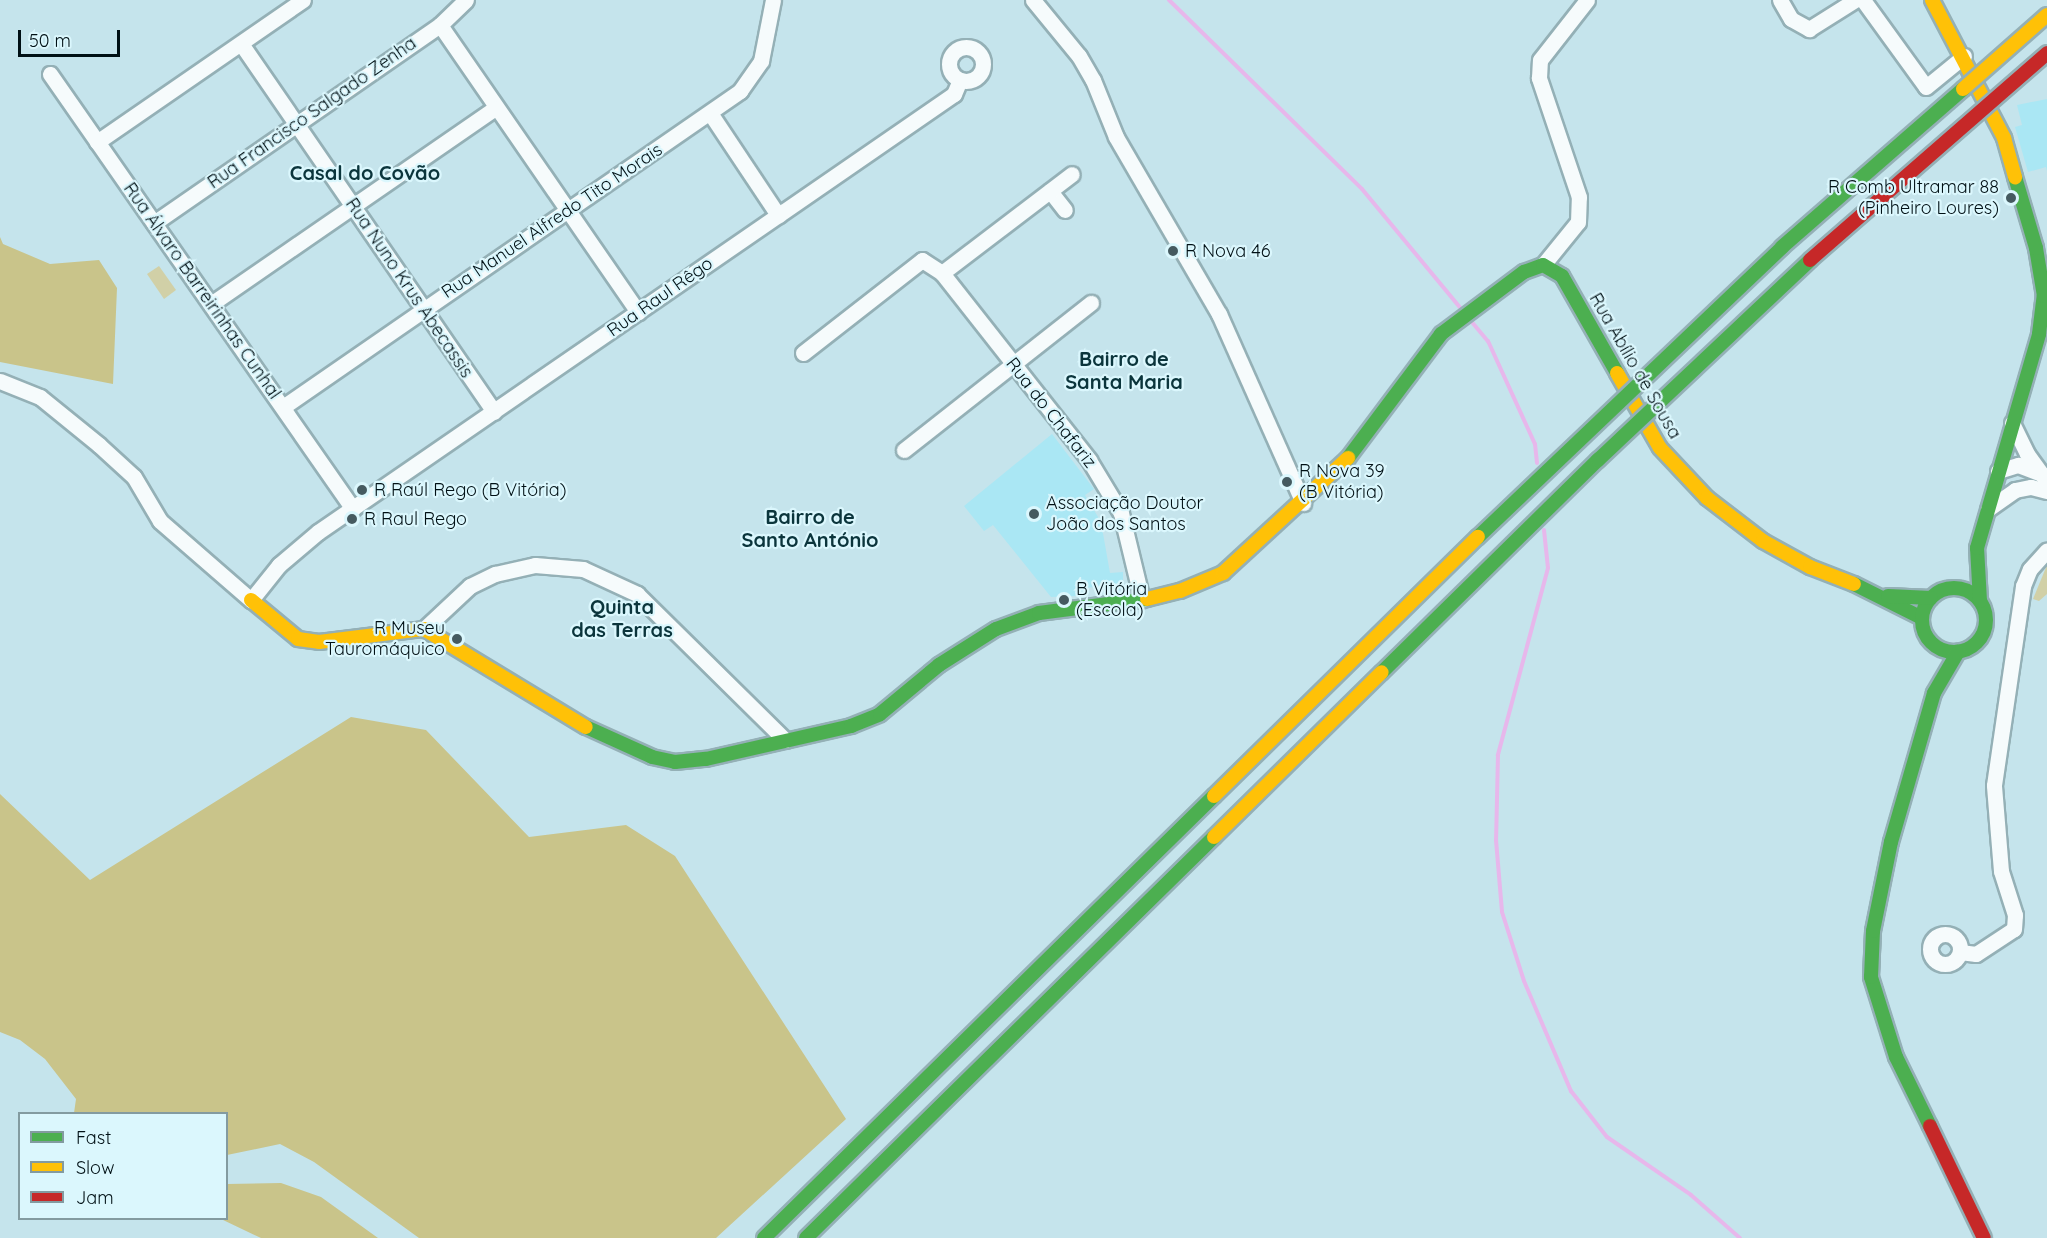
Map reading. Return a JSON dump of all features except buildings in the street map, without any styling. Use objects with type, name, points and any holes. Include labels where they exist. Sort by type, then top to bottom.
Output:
[{"type":"main road","points":[[1929,639],[1947,652],[1958,652],[1969,649],[1984,633],[1985,611],[1980,601],[1977,548],[2039,334],[2046,296],[2036,248],[2004,138],[1964,56],[1932,0]]},
{"type":"main road","points":[[764,1238],[1579,437],[1782,247],[2047,15]]},
{"type":"main road","points":[[807,1238],[1615,444],[1794,274],[2047,53]]},
{"type":"main road","points":[[251,600],[298,639],[308,640],[424,628],[617,744],[652,757],[675,762],[706,759],[851,726],[880,714],[939,664],[996,629],[1039,614],[1142,600],[1180,591],[1223,573],[1304,503],[1342,465],[1451,325],[1524,273],[1543,265]]},
{"type":"main road","name":"Rua Abílio de Sousa","points":[[1543,265],[1562,276],[1660,448],[1707,498],[1763,541],[1810,567],[1881,595],[1922,618]]},
{"type":"main road","points":[[1934,693],[1929,639],[1922,618],[1931,598],[1951,588],[1977,548]]},
{"type":"main road","points":[[1951,588],[1962,589],[1980,601]]},
{"type":"main road","name":"Rua Abílio de Sousa","points":[[1881,595],[1931,598]]},
{"type":"main road","points":[[1958,652],[1934,693],[1890,842],[1873,931],[1871,977],[1896,1057],[1984,1238]]},
{"type":"street","points":[[97,142],[242,45],[303,0]]},
{"type":"street","name":"Rua Francisco Salgado Zenha","points":[[154,223],[440,25],[466,0]]},
{"type":"street","name":"Rua Manuel Alfredo Tito Morais","points":[[283,407],[740,91],[761,62],[773,0]]},
{"type":"street","points":[[1033,0],[1079,56],[1093,80],[1116,137],[1219,314],[1304,503]]},
{"type":"street","points":[[1543,265],[1578,222],[1579,197],[1539,78],[1540,60],[1587,0]]},
{"type":"street","points":[[1780,0],[1791,19],[1809,29],[1855,0]]},
{"type":"street","points":[[1863,0],[1926,87],[1964,56]]},
{"type":"street","points":[[440,25],[495,108],[639,312]]},
{"type":"street","name":"Rua Nuno Krus Abecassis","points":[[242,45],[494,412]]},
{"type":"street","name":"Rua Álvaro Barreirinhas Cunhal","points":[[50,74],[353,508]]},
{"type":"street","name":"Rua Raul Rêgo","points":[[251,600],[279,564],[353,508],[954,94],[960,80]]},
{"type":"street","points":[[211,304],[495,108]]},
{"type":"street","points":[[710,113],[778,215]]},
{"type":"street","points":[[803,353],[922,260],[942,273],[1072,174]]},
{"type":"street","points":[[1050,191],[1065,210]]},
{"type":"street","name":"Rua do Chafariz","points":[[942,273],[1089,460],[1121,513],[1142,600]]},
{"type":"street","points":[[904,450],[1091,303]]},
{"type":"street","points":[[0,381],[40,397],[99,445],[134,477],[160,521],[251,600]]},
{"type":"street","points":[[2012,423],[2044,478]]},
{"type":"street","points":[[1998,471],[2018,465],[2044,478]]},
{"type":"street","points":[[1986,511],[2015,490],[2031,487],[2047,491]]},
{"type":"street","points":[[1960,952],[1976,954],[2014,928],[2015,915],[2001,871],[1994,784],[2023,586],[2030,569],[2047,550]]},
{"type":"street","points":[[424,628],[470,586],[495,574],[535,565],[583,569],[637,594],[785,740]]},
{"type":"shaded area","points":[[2047,99],[2047,171],[2046,167],[2028,172],[2015,127],[2022,125],[2017,105]]},
{"type":"shaded area","points":[[0,237],[3,244],[50,264],[99,260],[117,288],[113,384],[0,362]]},
{"type":"shaded area","name":"Associação Doutor João dos Santos","points":[[1052,434],[1094,489],[1085,495],[1101,522],[1110,573],[1123,572],[1123,587],[1118,591],[1112,591],[1112,585],[1085,588],[1076,596],[1051,597],[993,525],[984,531],[964,506]]},
{"type":"shaded area","points":[[351,717],[426,730],[529,837],[626,825],[675,856],[846,1119],[716,1238],[419,1238],[314,1162],[280,1144],[228,1155],[228,1112],[74,1112],[76,1099],[45,1059],[20,1040],[0,1032],[0,794],[90,880]]},
{"type":"shaded area","points":[[281,1183],[321,1197],[378,1238],[261,1238],[223,1220],[228,1220],[228,1184]]},
{"type":"green space","points":[[159,266],[176,290],[164,299],[147,274]]},
{"type":"green space","points":[[2047,565],[2047,594],[2039,601],[2033,599]]},
{"type":"waterway","points":[[1169,0],[1362,189],[1463,311]]},
{"type":"waterway","points":[[1471,321],[1488,341],[1535,444],[1537,463]]},
{"type":"waterway","points":[[1544,530],[1548,568],[1498,755],[1496,840],[1502,912],[1524,981],[1571,1091],[1607,1137],[1691,1195],[1740,1238]]},
{"type":"traffic: fast","points":[[1478,537],[1782,247],[1963,89]]},
{"type":"traffic: fast","points":[[1980,601],[1977,548],[2039,334],[2044,296],[2036,248],[2015,177]]},
{"type":"traffic: fast","points":[[1382,672],[1598,460],[1810,260]]},
{"type":"traffic: fast","points":[[1348,458],[1441,334],[1524,272],[1543,265],[1562,276],[1617,373]]},
{"type":"traffic: fast","points":[[1854,584],[1922,618]]},
{"type":"traffic: fast","points":[[1954,588],[1966,590],[1977,597],[1984,608],[1986,620],[1984,632],[1977,643],[1966,650],[1954,652],[1942,650],[1931,643],[1924,632],[1922,620],[1924,608],[1931,597],[1942,590],[1954,588]]},
{"type":"traffic: fast","points":[[1888,596],[1931,598]]},
{"type":"traffic: fast","points":[[586,727],[652,757],[675,762],[706,759],[851,726],[880,714],[939,665],[996,629],[1039,613],[1147,599]]},
{"type":"traffic: fast","points":[[1930,1126],[1896,1057],[1871,977],[1873,931],[1891,842],[1934,693],[1958,652]]},
{"type":"traffic: fast","points":[[764,1238],[1214,796]]},
{"type":"traffic: fast","points":[[806,1238],[1214,837]]},
{"type":"traffic: slow","points":[[1932,0],[2004,138],[2015,177]]},
{"type":"traffic: slow","points":[[1963,89],[2047,15]]},
{"type":"traffic: slow","points":[[1617,373],[1660,448],[1707,498],[1763,541],[1810,567],[1854,584]]},
{"type":"traffic: slow","points":[[1147,599],[1180,591],[1223,573],[1348,458]]},
{"type":"traffic: slow","points":[[1214,796],[1478,537]]},
{"type":"traffic: slow","points":[[251,600],[298,639],[319,642],[424,629],[586,727]]},
{"type":"traffic: slow","points":[[1214,837],[1382,672]]},
{"type":"traffic: jam","points":[[1810,260],[2047,53]]},
{"type":"traffic: jam","points":[[1930,1126],[1984,1238]]},
{"type":"place","name":"R Comb Ultramar 88 (Pinheiro Loures)","points":[[2011,198]]},
{"type":"place","name":"R Nova 46","points":[[1173,251]]},
{"type":"place","name":"R Nova 39 (B Vitória)","points":[[1287,482]]},
{"type":"place","name":"R Raúl Rego (B Vitória)","points":[[362,490]]},
{"type":"place","name":"Associação Doutor João dos Santos","points":[[1034,514]]},
{"type":"place","name":"R Raul Rego","points":[[352,519]]},
{"type":"place","name":"B Vitória (Escola)","points":[[1064,600]]},
{"type":"place","name":"R Museu Tauromáquico","points":[[457,639]]},
{"type":"district","name":"Casal do Covão","points":[[365,172]]},
{"type":"district","name":"Bairro de Santa Maria","points":[[1124,370]]},
{"type":"district","name":"Bairro de Santo António","points":[[810,528]]},
{"type":"district","name":"Quinta das Terras","points":[[622,618]]}]
